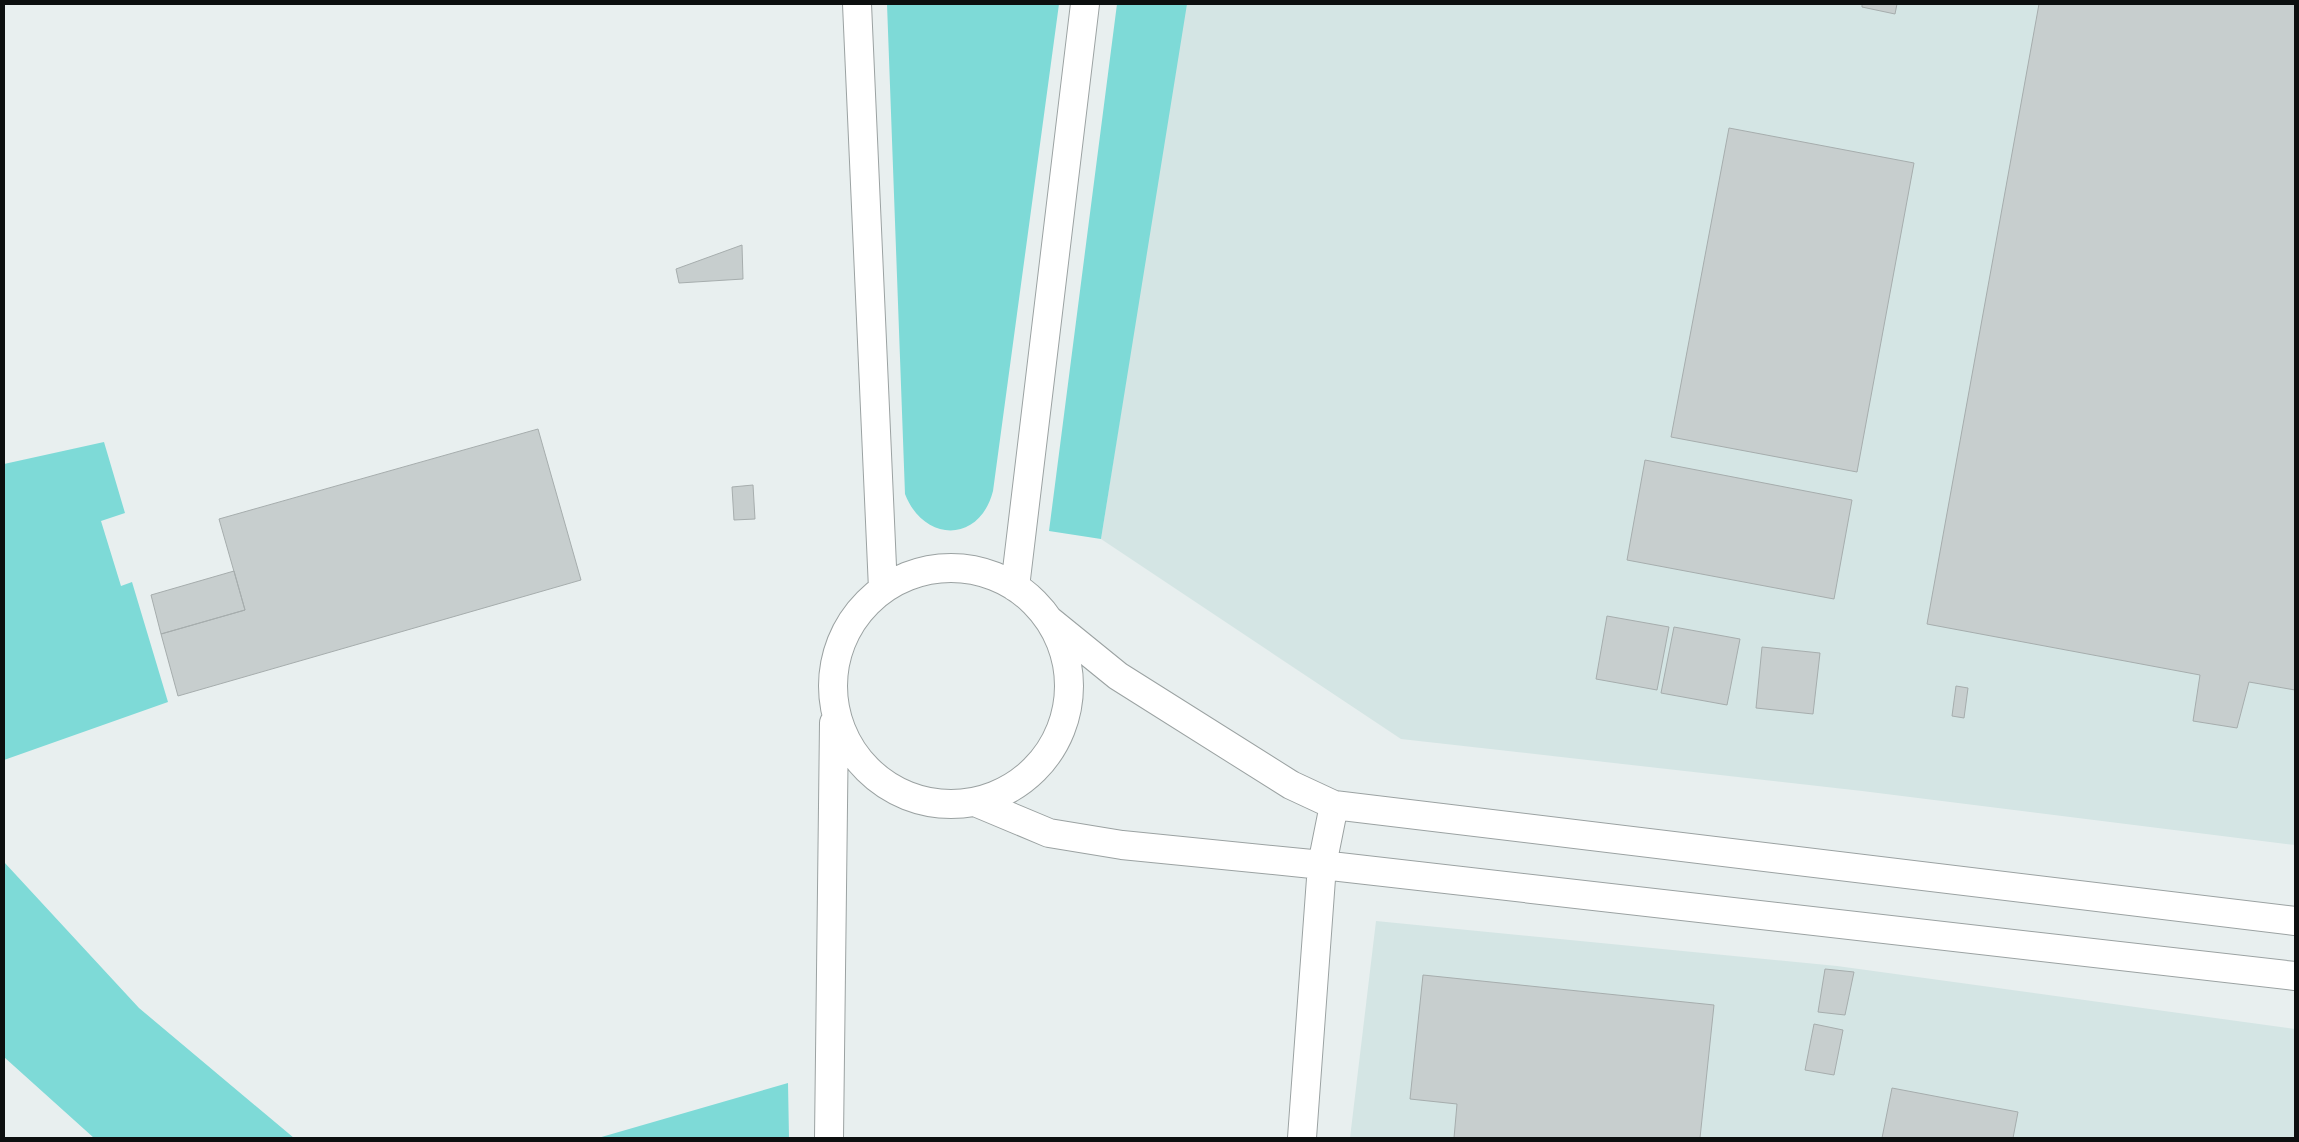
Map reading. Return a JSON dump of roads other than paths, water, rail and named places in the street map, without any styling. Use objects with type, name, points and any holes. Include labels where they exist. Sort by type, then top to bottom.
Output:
[{"type":"street","points":[[857,4],[883,589]]},
{"type":"street","points":[[1015,587],[1085,4]]},
{"type":"street","points":[[829,1138],[834,711],[832,676],[840,643],[858,613],[883,589],[915,574],[949,568],[984,573],[1015,587],[1034,602],[1049,620],[1118,676],[1291,785],[1334,805],[2295,920]]},
{"type":"street","points":[[834,711],[848,746],[871,775],[902,795],[938,804],[975,802],[1011,788],[1041,763],[1061,730],[1069,693],[1065,654],[1049,620]]},
{"type":"street","points":[[975,802],[1049,833],[1122,845],[1322,865],[2295,976]]},
{"type":"street","points":[[1302,1138],[1322,865],[1334,805]]}]
